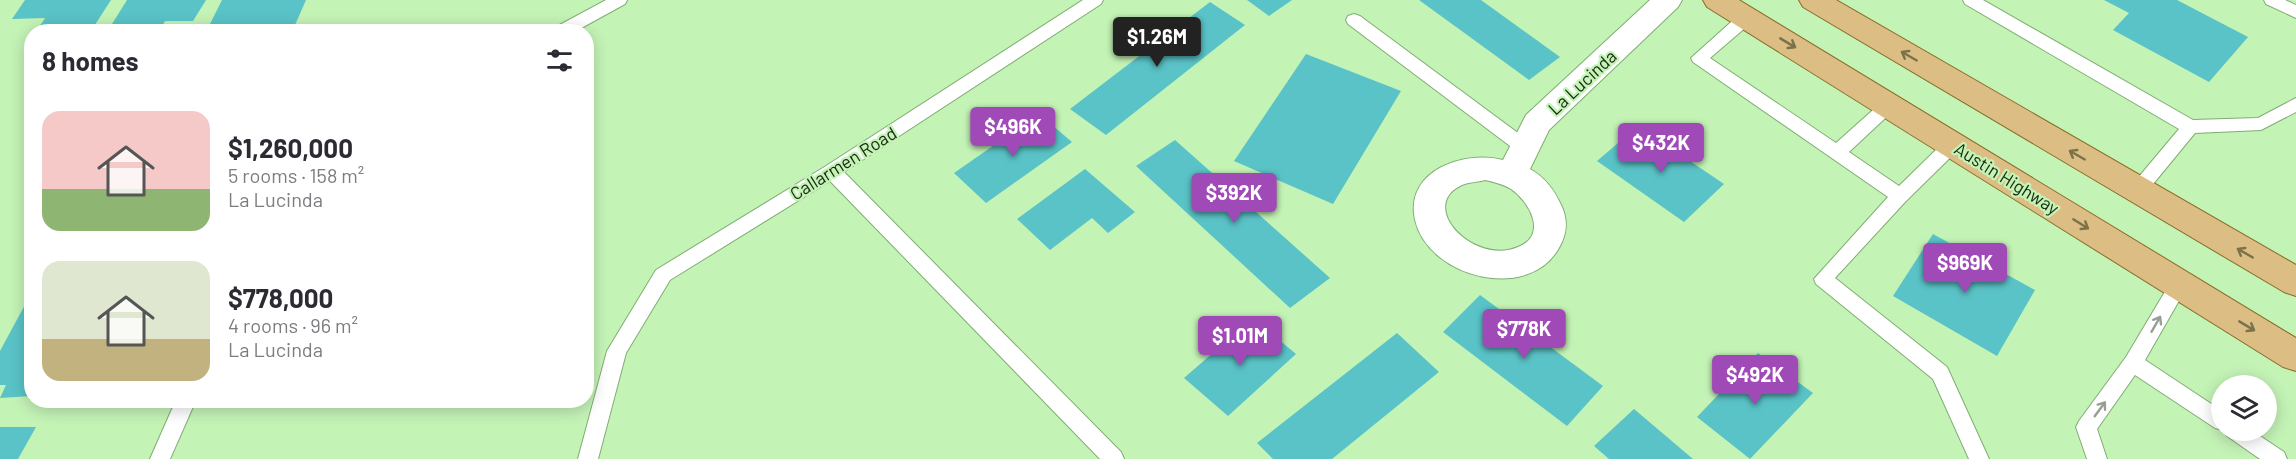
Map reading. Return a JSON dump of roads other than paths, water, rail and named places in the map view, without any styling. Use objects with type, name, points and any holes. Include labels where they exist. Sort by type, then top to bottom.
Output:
[{"type":"main road","points":[[1813,0],[2296,282]]},
{"type":"main road","name":"Austin Highway","points":[[1720,1],[2296,356]]},
{"type":"street","name":"La Lucinda","points":[[1518,161],[1537,123],[1668,0]]},
{"type":"lane","points":[[575,24],[620,0]]},
{"type":"lane","name":"Callarmen Road","points":[[588,459],[617,351],[663,275],[832,171],[1095,0]]},
{"type":"lane","points":[[1971,0],[2190,127],[2261,124],[2296,104]]},
{"type":"lane","points":[[2272,0],[2296,12]]},
{"type":"lane","points":[[1746,18],[1699,58],[1900,196]]},
{"type":"lane","points":[[1354,20],[1518,161]]},
{"type":"lane","points":[[1837,153],[1889,105]]},
{"type":"lane","points":[[2138,190],[2190,127]]},
{"type":"lane","points":[[1953,144],[1900,196],[1823,279],[1940,373],[1979,459]]},
{"type":"lane","points":[[832,171],[1114,459]]},
{"type":"lane","points":[[2097,459],[2086,427],[2133,363],[2179,285]]},
{"type":"lane","points":[[2133,363],[2211,415]]},
{"type":"lane","points":[[160,459],[182,408]]},
{"type":"lane","points":[[2250,441],[2277,459]]}]
